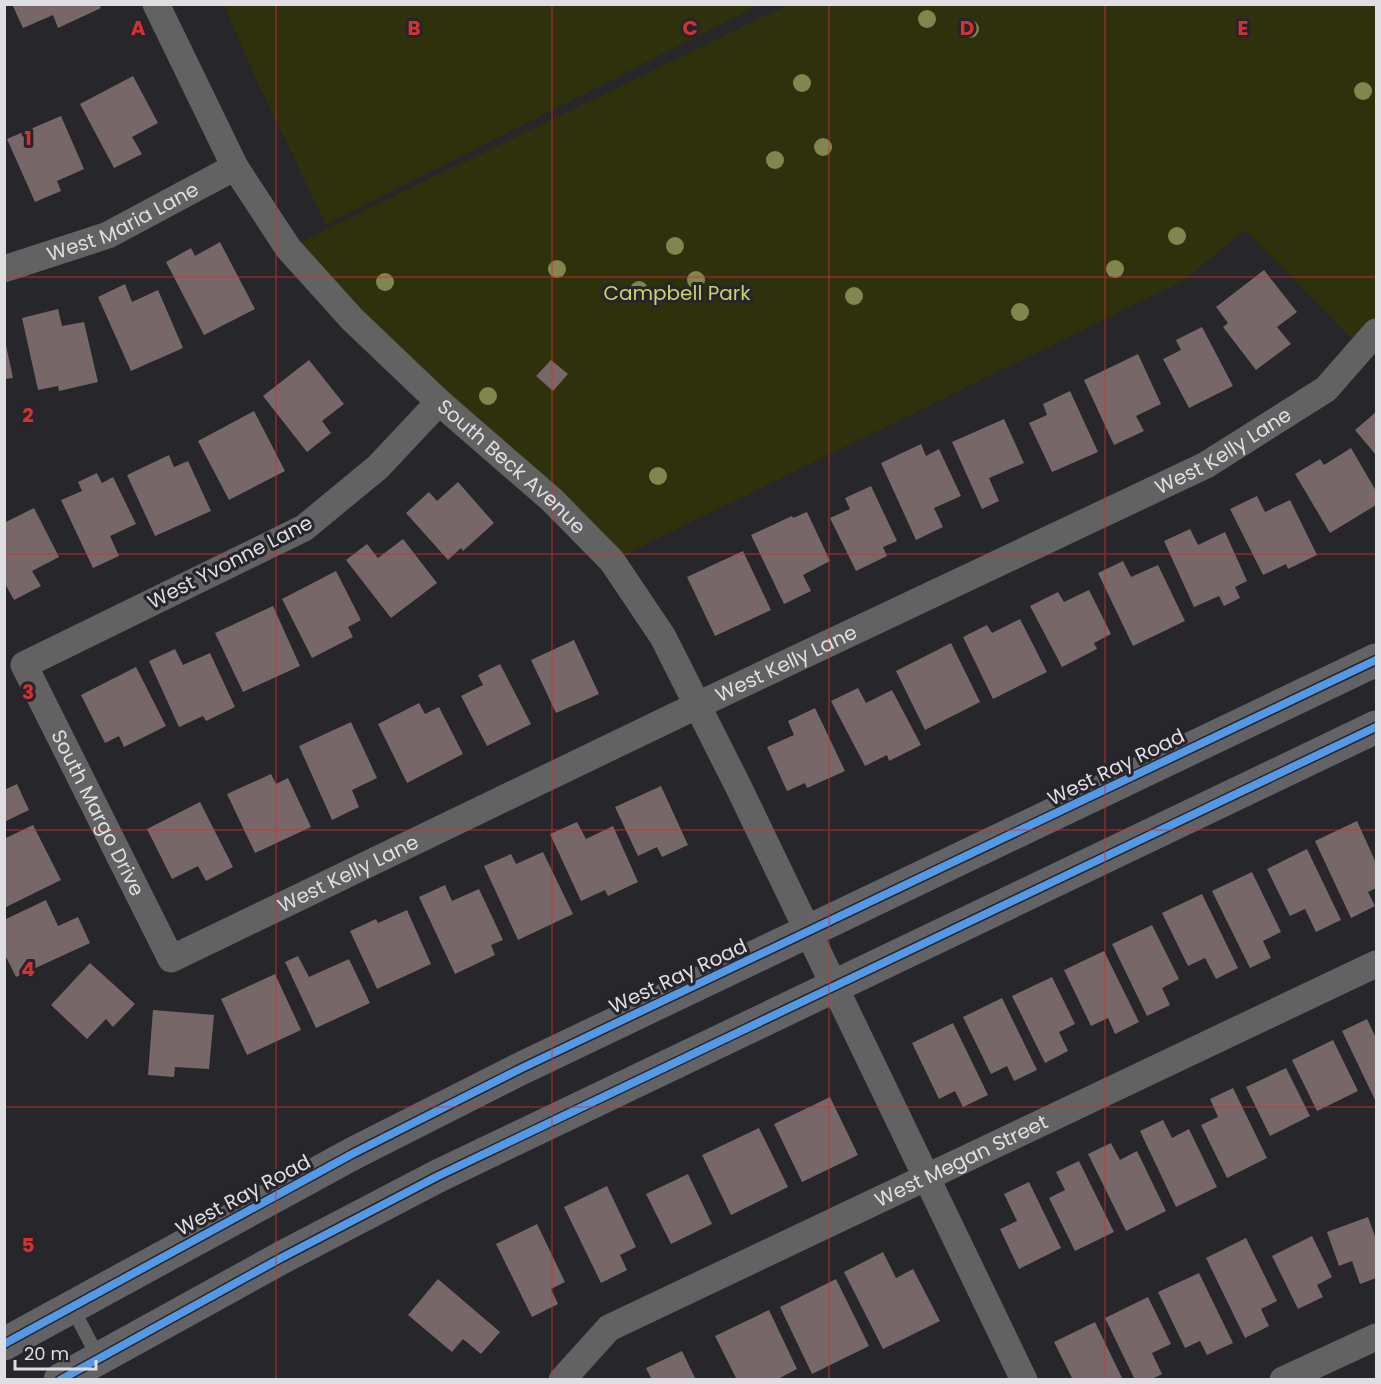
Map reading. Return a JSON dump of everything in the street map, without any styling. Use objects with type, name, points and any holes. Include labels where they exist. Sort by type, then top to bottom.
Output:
[{"type":"main road","name":"West Ray Road","points":[[4,1344],[354,1153],[522,1068],[1377,660]]},
{"type":"main road","points":[[60,1380],[271,1264],[828,975],[1377,727]]},
{"type":"street","name":"South Beck Avenue","points":[[156,4],[235,167],[288,248],[352,319],[439,402],[552,500],[612,561],[663,636],[1024,1380]]},
{"type":"street","name":"West Maria Lane","points":[[4,269],[108,235],[235,167]]},
{"type":"street","name":"West Kelly Lane","points":[[171,959],[698,705],[1206,465],[1326,389],[1377,332]]},
{"type":"street","name":"West Yvonne Lane","points":[[24,665],[304,528],[378,467],[439,402]]},
{"type":"street","name":"South Margo Drive","points":[[24,665],[171,959]]},
{"type":"street","name":"West Megan Street","points":[[562,1380],[609,1329],[1377,964]]},
{"type":"street","points":[[1283,1380],[1377,1337]]},
{"type":"lane","points":[[72,1307],[99,1359]]},
{"type":"green space","points":[[224,5],[759,5],[326,225],[254,75]]},
{"type":"green space","name":"Campbell Park","points":[[787,5],[1376,5],[1376,332],[1362,349],[1245,230],[1183,281],[612,561],[288,248]]},
{"type":"building","points":[[12,4],[99,4],[101,8],[58,28],[53,15],[23,28]]},
{"type":"building","points":[[133,76],[158,123],[132,137],[142,154],[114,168],[80,104]]},
{"type":"building","points":[[61,116],[84,169],[57,181],[61,191],[35,202],[7,139]]},
{"type":"building","points":[[220,242],[255,309],[204,335],[166,262],[191,248],[195,256]]},
{"type":"building","points":[[1264,270],[1297,312],[1277,327],[1291,344],[1256,370],[1223,327],[1228,323],[1216,307]]},
{"type":"building","points":[[125,284],[132,302],[158,290],[183,348],[131,371],[98,297]]},
{"type":"building","points":[[58,309],[62,326],[84,322],[98,382],[59,391],[58,386],[38,390],[22,318]]},
{"type":"building","points":[[1202,327],[1233,386],[1189,408],[1163,359],[1181,350],[1176,340]]},
{"type":"building","points":[[4,336],[13,378],[4,379]]},
{"type":"building","points":[[1138,354],[1161,404],[1136,416],[1144,431],[1114,445],[1084,380]]},
{"type":"building","points":[[309,360],[344,404],[322,421],[331,433],[307,452],[263,396]]},
{"type":"building","points":[[551,360],[568,374],[553,391],[536,376]]},
{"type":"building","points":[[1070,391],[1098,452],[1052,472],[1029,423],[1047,415],[1043,404]]},
{"type":"building","points":[[254,411],[285,471],[229,500],[198,441]]},
{"type":"building","points":[[1376,412],[1376,455],[1355,430]]},
{"type":"building","points":[[1004,419],[1024,463],[989,478],[999,501],[982,509],[952,442]]},
{"type":"building","points":[[921,444],[926,456],[939,449],[961,496],[934,508],[943,527],[916,540],[881,463]]},
{"type":"building","points":[[1351,448],[1376,491],[1376,505],[1330,533],[1295,474],[1320,459],[1324,465]]},
{"type":"building","points":[[169,455],[174,467],[188,461],[211,511],[155,536],[127,475]]},
{"type":"building","points":[[97,473],[102,483],[113,477],[136,524],[110,536],[119,556],[93,568],[61,500],[82,491],[78,482]]},
{"type":"building","points":[[458,482],[494,523],[463,551],[461,548],[448,560],[406,513],[429,492],[437,501]]},
{"type":"building","points":[[871,486],[897,541],[883,547],[887,556],[856,571],[830,518],[850,509],[845,498]]},
{"type":"building","points":[[1257,496],[1265,512],[1290,500],[1317,555],[1288,569],[1286,564],[1263,575],[1230,509]]},
{"type":"building","points":[[34,508],[59,557],[32,571],[41,586],[14,600],[4,582],[4,523]]},
{"type":"building","points":[[807,512],[830,561],[803,575],[811,591],[784,604],[751,535],[792,516],[793,518]]},
{"type":"building","points":[[1190,529],[1198,545],[1225,532],[1247,581],[1235,587],[1240,598],[1224,606],[1219,596],[1194,607],[1164,541]]},
{"type":"building","points":[[403,539],[437,583],[391,618],[346,560],[367,544],[378,558]]},
{"type":"building","points":[[743,551],[771,610],[715,636],[687,577]]},
{"type":"building","points":[[1123,561],[1131,577],[1158,565],[1185,621],[1133,646],[1098,573]]},
{"type":"building","points":[[336,571],[361,620],[348,627],[353,637],[312,658],[282,599]]},
{"type":"building","points":[[1089,590],[1111,634],[1094,643],[1097,649],[1062,667],[1030,606],[1058,592],[1064,602]]},
{"type":"building","points":[[273,606],[300,666],[243,692],[215,633]]},
{"type":"building","points":[[1020,619],[1047,672],[993,699],[963,637],[987,625],[992,633]]},
{"type":"building","points":[[574,640],[599,694],[556,713],[531,660]]},
{"type":"building","points":[[951,643],[980,702],[925,730],[896,671]]},
{"type":"building","points":[[175,649],[183,665],[210,653],[235,707],[206,721],[203,716],[179,727],[149,661]]},
{"type":"building","points":[[500,664],[531,724],[487,746],[461,696],[483,685],[478,675]]},
{"type":"building","points":[[136,667],[166,726],[124,747],[119,736],[105,743],[81,695]]},
{"type":"building","points":[[858,688],[866,703],[892,690],[921,745],[889,761],[887,755],[865,766],[831,701]]},
{"type":"building","points":[[419,703],[425,714],[439,707],[463,754],[407,783],[378,724]]},
{"type":"building","points":[[815,708],[845,771],[807,788],[805,783],[787,791],[767,747],[794,735],[788,721]]},
{"type":"building","points":[[351,722],[377,778],[352,790],[359,807],[332,820],[299,746]]},
{"type":"building","points":[[271,774],[276,784],[288,778],[311,827],[255,853],[227,794]]},
{"type":"building","points":[[17,784],[29,810],[4,822],[4,790]]},
{"type":"building","points":[[661,786],[688,845],[662,857],[657,847],[638,856],[615,807]]},
{"type":"building","points":[[200,802],[233,867],[206,881],[198,866],[172,879],[147,829]]},
{"type":"building","points":[[1357,821],[1376,863],[1376,888],[1368,892],[1375,906],[1351,918],[1315,841]]},
{"type":"building","points":[[577,822],[586,839],[613,826],[638,882],[608,896],[605,890],[581,901],[550,834]]},
{"type":"building","points":[[33,825],[61,880],[4,908],[4,839]]},
{"type":"building","points":[[1307,849],[1341,920],[1316,932],[1305,909],[1290,916],[1267,869]]},
{"type":"building","points":[[543,852],[573,914],[518,940],[484,866],[511,854],[516,864]]},
{"type":"building","points":[[1252,872],[1281,932],[1263,941],[1271,958],[1250,968],[1212,891]]},
{"type":"building","points":[[445,885],[452,901],[479,889],[503,940],[491,945],[495,955],[455,974],[419,897]]},
{"type":"building","points":[[1202,894],[1238,968],[1216,979],[1205,958],[1188,966],[1162,913]]},
{"type":"building","points":[[46,900],[58,926],[78,917],[90,943],[16,977],[4,953],[4,920]]},
{"type":"building","points":[[407,910],[431,964],[377,989],[350,931],[376,919],[378,923]]},
{"type":"building","points":[[1152,925],[1179,979],[1162,988],[1170,1005],[1147,1016],[1112,944]]},
{"type":"building","points":[[1104,951],[1139,1022],[1115,1034],[1108,1018],[1091,1026],[1064,970]]},
{"type":"building","points":[[298,956],[309,977],[349,959],[370,1003],[316,1028],[285,962]]},
{"type":"building","points":[[90,963],[135,1004],[113,1027],[106,1019],[87,1039],[51,1005]]},
{"type":"building","points":[[275,974],[301,1030],[247,1055],[221,999]]},
{"type":"building","points":[[1052,977],[1075,1024],[1059,1032],[1068,1051],[1045,1063],[1012,996]]},
{"type":"building","points":[[1002,998],[1037,1070],[1014,1081],[1007,1066],[991,1074],[963,1017]]},
{"type":"building","points":[[153,1010],[214,1015],[209,1069],[175,1067],[174,1077],[148,1075]]},
{"type":"building","points":[[1367,1019],[1376,1038],[1376,1102],[1342,1031]]},
{"type":"building","points":[[953,1023],[988,1095],[963,1107],[955,1091],[939,1099],[912,1043]]},
{"type":"building","points":[[1333,1040],[1358,1091],[1317,1111],[1292,1060]]},
{"type":"building","points":[[1286,1068],[1310,1116],[1270,1136],[1246,1087]]},
{"type":"building","points":[[1233,1088],[1267,1158],[1227,1178],[1201,1125],[1218,1117],[1210,1099]]},
{"type":"building","points":[[830,1097],[858,1155],[802,1182],[774,1124]]},
{"type":"building","points":[[1163,1120],[1172,1138],[1189,1129],[1217,1187],[1176,1207],[1140,1131]]},
{"type":"building","points":[[759,1128],[788,1187],[731,1215],[702,1155]]},
{"type":"building","points":[[1111,1143],[1120,1160],[1137,1151],[1166,1211],[1126,1231],[1088,1154]]},
{"type":"building","points":[[1079,1161],[1114,1232],[1075,1251],[1049,1198],[1065,1190],[1056,1172]]},
{"type":"building","points":[[688,1174],[712,1224],[671,1244],[646,1194]]},
{"type":"building","points":[[1029,1182],[1061,1248],[1019,1269],[1000,1229],[1017,1221],[1004,1194]]},
{"type":"building","points":[[607,1186],[636,1247],[620,1255],[627,1270],[601,1283],[564,1207]]},
{"type":"building","points":[[1368,1217],[1376,1239],[1376,1278],[1360,1284],[1352,1261],[1339,1266],[1327,1232]]},
{"type":"building","points":[[537,1224],[565,1282],[551,1289],[558,1304],[532,1317],[496,1244]]},
{"type":"building","points":[[1312,1236],[1332,1277],[1317,1285],[1323,1297],[1298,1309],[1272,1256]]},
{"type":"building","points":[[1246,1238],[1277,1301],[1261,1309],[1269,1326],[1245,1338],[1206,1258]]},
{"type":"building","points":[[883,1252],[896,1278],[913,1269],[940,1321],[883,1349],[844,1272]]},
{"type":"building","points":[[1199,1273],[1233,1343],[1207,1355],[1200,1341],[1185,1348],[1158,1292]]},
{"type":"building","points":[[438,1279],[500,1332],[481,1354],[463,1339],[452,1352],[408,1315]]},
{"type":"building","points":[[836,1279],[869,1346],[812,1374],[780,1307]]},
{"type":"building","points":[[1148,1297],[1171,1344],[1152,1353],[1162,1374],[1150,1380],[1135,1380],[1105,1318]]},
{"type":"building","points":[[769,1310],[797,1369],[776,1380],[737,1380],[715,1336]]},
{"type":"building","points":[[1095,1322],[1123,1380],[1073,1380],[1054,1342]]},
{"type":"building","points":[[682,1351],[696,1380],[652,1380],[646,1368]]},
{"type":"cycle path","points":[[4,1344],[354,1153],[522,1068],[1376,660]]},
{"type":"cycle path","points":[[60,1380],[281,1258],[438,1176],[1376,727]]}]
